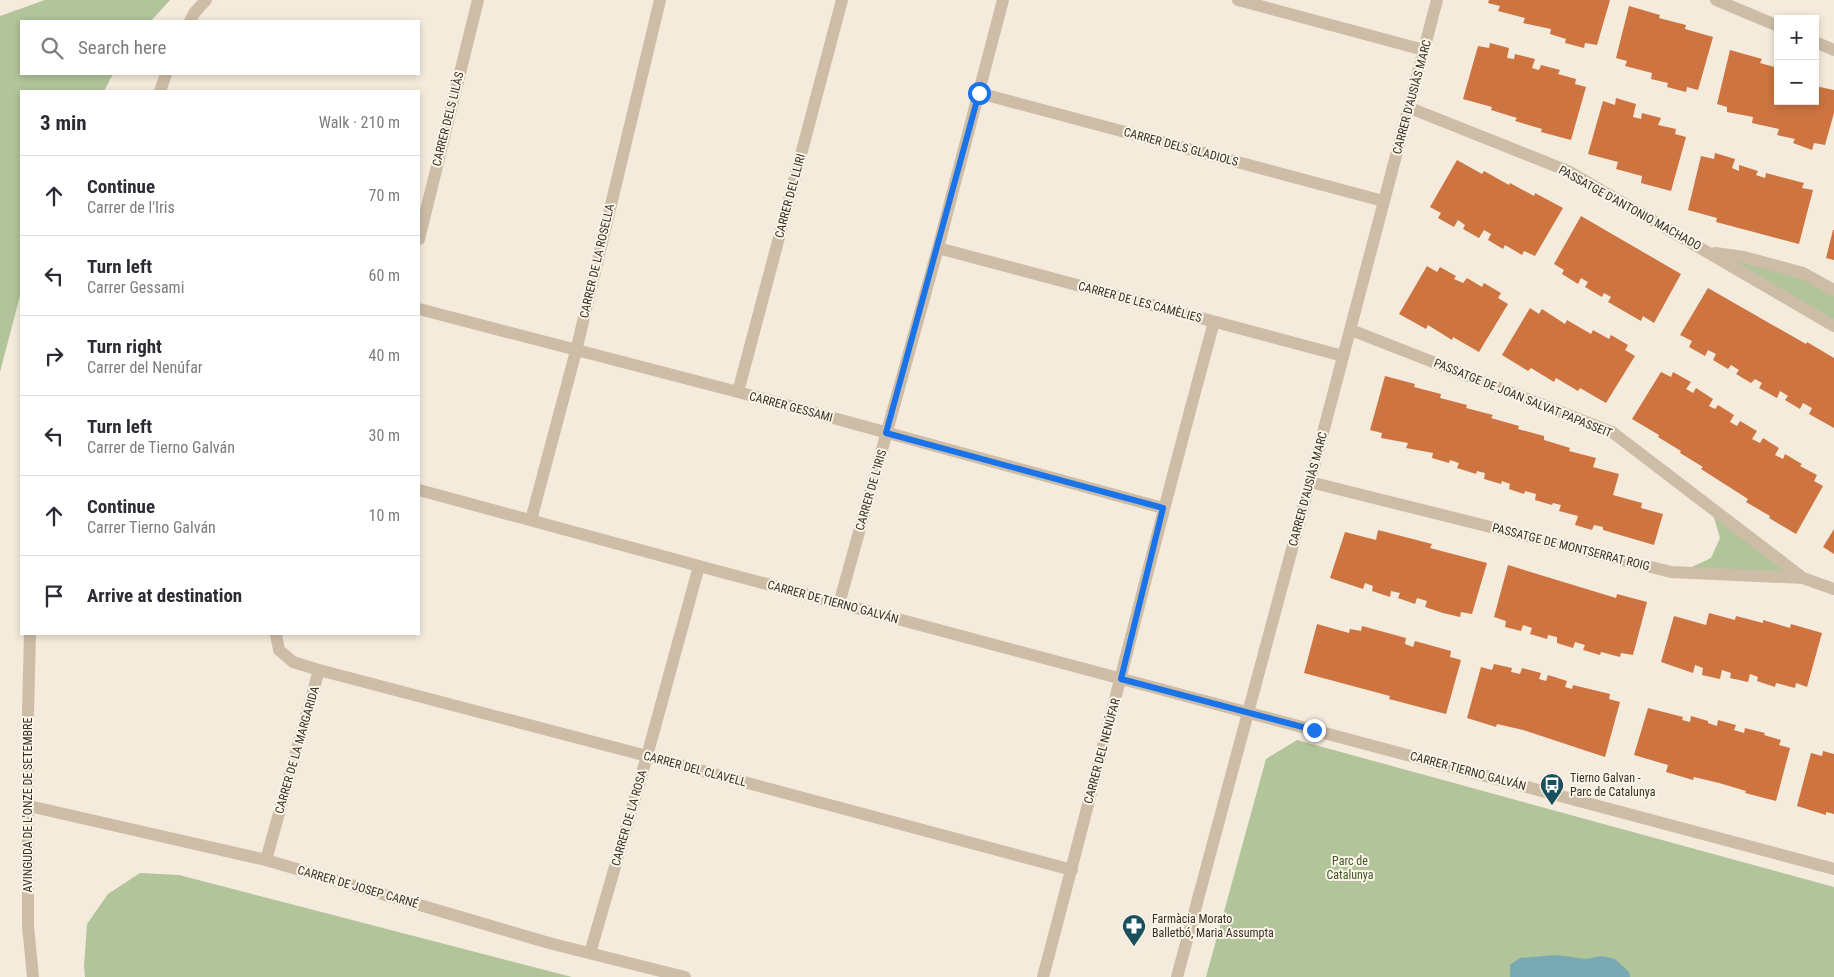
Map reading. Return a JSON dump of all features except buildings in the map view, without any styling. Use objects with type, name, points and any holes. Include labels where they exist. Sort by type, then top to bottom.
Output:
[{"type":"street","points":[[191,20],[206,0]]},
{"type":"street","name":"CARRER DELS LILÀS","points":[[420,235],[478,0]]},
{"type":"street","name":"CARRER DE LA ROSELLA","points":[[531,520],[576,350],[660,0]]},
{"type":"street","name":"CARRER DEL LLIRI","points":[[738,392],[842,0]]},
{"type":"street","name":"CARRER DE L'IRIS","points":[[839,604],[938,248],[1003,0]]},
{"type":"street","points":[[1238,0],[1424,50]]},
{"type":"street","name":"CARRER D'AUSIÀS MARC","points":[[1177,977],[1351,330],[1437,0]]},
{"type":"street","points":[[1716,0],[1774,24]]},
{"type":"street","points":[[1819,44],[1834,50]]},
{"type":"street","points":[[160,90],[166,75]]},
{"type":"street","name":"CARRER DELS GLADIOLS","points":[[979,93],[1384,201]]},
{"type":"street","name":"PASSATGE D'ANTONIO MACHADO","points":[[1410,108],[1568,171],[1834,326]]},
{"type":"street","name":"CARRER DE LES CAMÈLIES","points":[[938,248],[1343,356]]},
{"type":"street","name":"PASSATGE D'ANTONIO MACHADO","points":[[1710,253],[1744,257],[1803,273],[1834,290]]},
{"type":"street","name":"CARRER GESSAMI","points":[[420,309],[738,392],[1163,508]]},
{"type":"street","name":"CARRER DEL NENÚFAR","points":[[1043,977],[1121,679],[1163,508],[1214,322]]},
{"type":"street","name":"PASSATGE DE JOAN SALVAT PAPASSEIT","points":[[1351,330],[1612,432],[1803,578]]},
{"type":"street","name":"PASSATGE DE MONTSERRAT ROIG","points":[[1310,482],[1670,572],[1803,578],[1834,589]]},
{"type":"street","name":"CARRER DE TIERNO GALVÁN","points":[[420,490],[1248,712]]},
{"type":"street","name":"CARRER DE LA ROSA","points":[[590,953],[647,756],[698,566]]},
{"type":"street","name":"AVINGUDA DE L'ONZE DE SETEMBRE","points":[[30,635],[28,926],[33,977]]},
{"type":"street","name":"CARRER DE LA MARGARIDA","points":[[266,860],[319,670],[293,662],[279,650],[276,635]]},
{"type":"street","name":"CARRER DEL CLAVELL","points":[[319,670],[1072,870]]},
{"type":"street","name":"CARRER TIERNO GALVÁN","points":[[1248,712],[1834,869]]},
{"type":"street","name":"CARRER DE JOSEP CARNÉ","points":[[28,806],[266,860],[549,943],[685,977]]},
{"type":"green space","points":[[45,0],[170,0],[152,20],[20,20],[20,75],[112,75],[105,90],[20,90],[20,296],[0,372],[0,16]]},
{"type":"green space","points":[[1710,253],[1744,257],[1834,290],[1834,326]]},
{"type":"green space","points":[[1711,507],[1803,578],[1681,572],[1711,558],[1720,538]]},
{"type":"green space","name":"Parc de Catalunya","points":[[1297,740],[1834,887],[1834,977],[1206,977],[1266,759]]},
{"type":"green space","points":[[140,873],[179,875],[572,977],[85,977],[87,924],[108,894]]},
{"type":"water","points":[[1555,955],[1586,959],[1602,956],[1615,959],[1629,972],[1630,977],[1510,977],[1510,965],[1520,958]]},
{"type":"place","name":"Tierno Galvan - Parc de Catalunya","points":[[1552,806]]},
{"type":"place","name":"Farmàcia Morato Balletbó, Maria Assumpta","points":[[1134,947]]},
{"type":"route","points":[[979,93],[886,433],[1163,508],[1121,679],[1314,730]]}]
